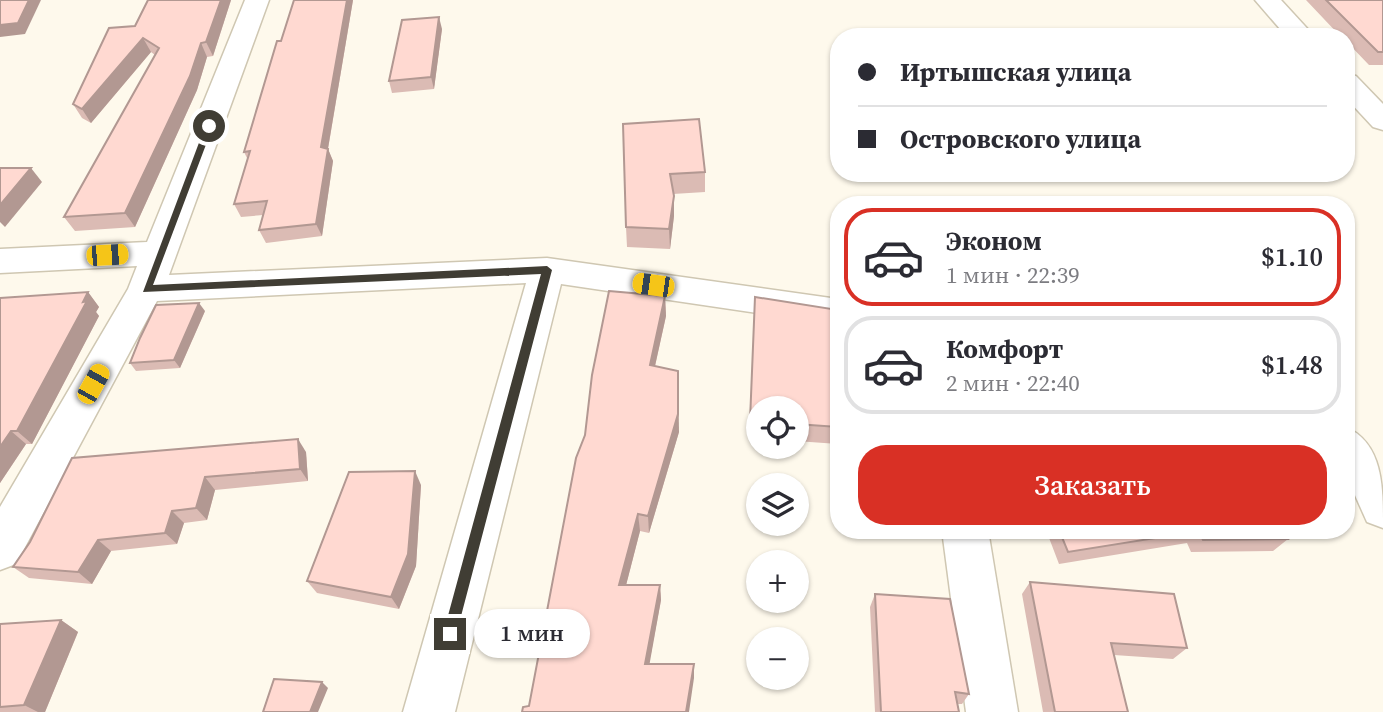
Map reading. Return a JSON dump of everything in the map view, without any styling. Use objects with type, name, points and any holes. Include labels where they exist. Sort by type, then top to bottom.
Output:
[{"type":"street","points":[[0,549],[146,289],[257,0]]},
{"type":"street","points":[[1267,0],[1293,28]]},
{"type":"street","points":[[1355,91],[1383,121]]},
{"type":"street","points":[[0,261],[161,253]]},
{"type":"street","points":[[146,289],[547,270],[830,311]]},
{"type":"street","points":[[429,712],[547,270]]},
{"type":"street","points":[[1362,452],[1383,508]]},
{"type":"street","points":[[966,539],[992,712]]},
{"type":"building","points":[[0,0],[29,0],[18,23],[0,25]]},
{"type":"building","points":[[148,0],[221,0],[206,42],[201,43],[190,76],[125,213],[64,217],[159,48],[143,38],[82,109],[73,104],[109,28],[135,26]]},
{"type":"building","points":[[294,0],[347,0],[321,147],[328,149],[316,224],[259,230],[267,201],[234,204],[250,151],[244,152],[277,41],[281,41]]},
{"type":"building","points":[[1326,0],[1383,0],[1383,52],[1378,52]]},
{"type":"building","points":[[439,17],[431,77],[389,81],[402,20]]},
{"type":"building","points":[[699,119],[705,172],[670,174],[674,196],[669,229],[626,227],[623,124]]},
{"type":"building","points":[[0,168],[31,168],[0,205]]},
{"type":"building","points":[[609,291],[665,296],[650,365],[678,371],[678,414],[648,516],[638,514],[619,585],[660,585],[645,664],[694,664],[686,712],[522,712],[523,707],[529,706],[576,458],[585,435],[592,375]]},
{"type":"building","points":[[88,292],[83,302],[87,301],[17,431],[11,431],[0,447],[0,298]]},
{"type":"building","points":[[755,297],[830,309],[830,426],[809,425],[809,396],[751,396]]},
{"type":"building","points":[[199,303],[174,360],[130,363],[156,305]]},
{"type":"building","points":[[298,439],[300,469],[205,477],[196,508],[172,511],[165,533],[98,540],[78,572],[13,567],[30,542],[72,458]]},
{"type":"building","points":[[415,471],[408,554],[391,597],[307,581],[349,472]]},
{"type":"building","points":[[1063,539],[1149,539],[1068,552]]},
{"type":"building","points":[[1203,539],[1288,539],[1203,540]]},
{"type":"building","points":[[1030,582],[1174,594],[1187,648],[1111,643],[1128,712],[1055,712]]},
{"type":"building","points":[[875,594],[950,599],[969,694],[955,692],[959,712],[881,712]]},
{"type":"building","points":[[61,620],[24,705],[0,707],[0,624]]},
{"type":"building","points":[[274,679],[322,682],[310,712],[263,712]]},
{"type":"route","points":[[209,126],[146,289],[547,270],[450,634]]}]
